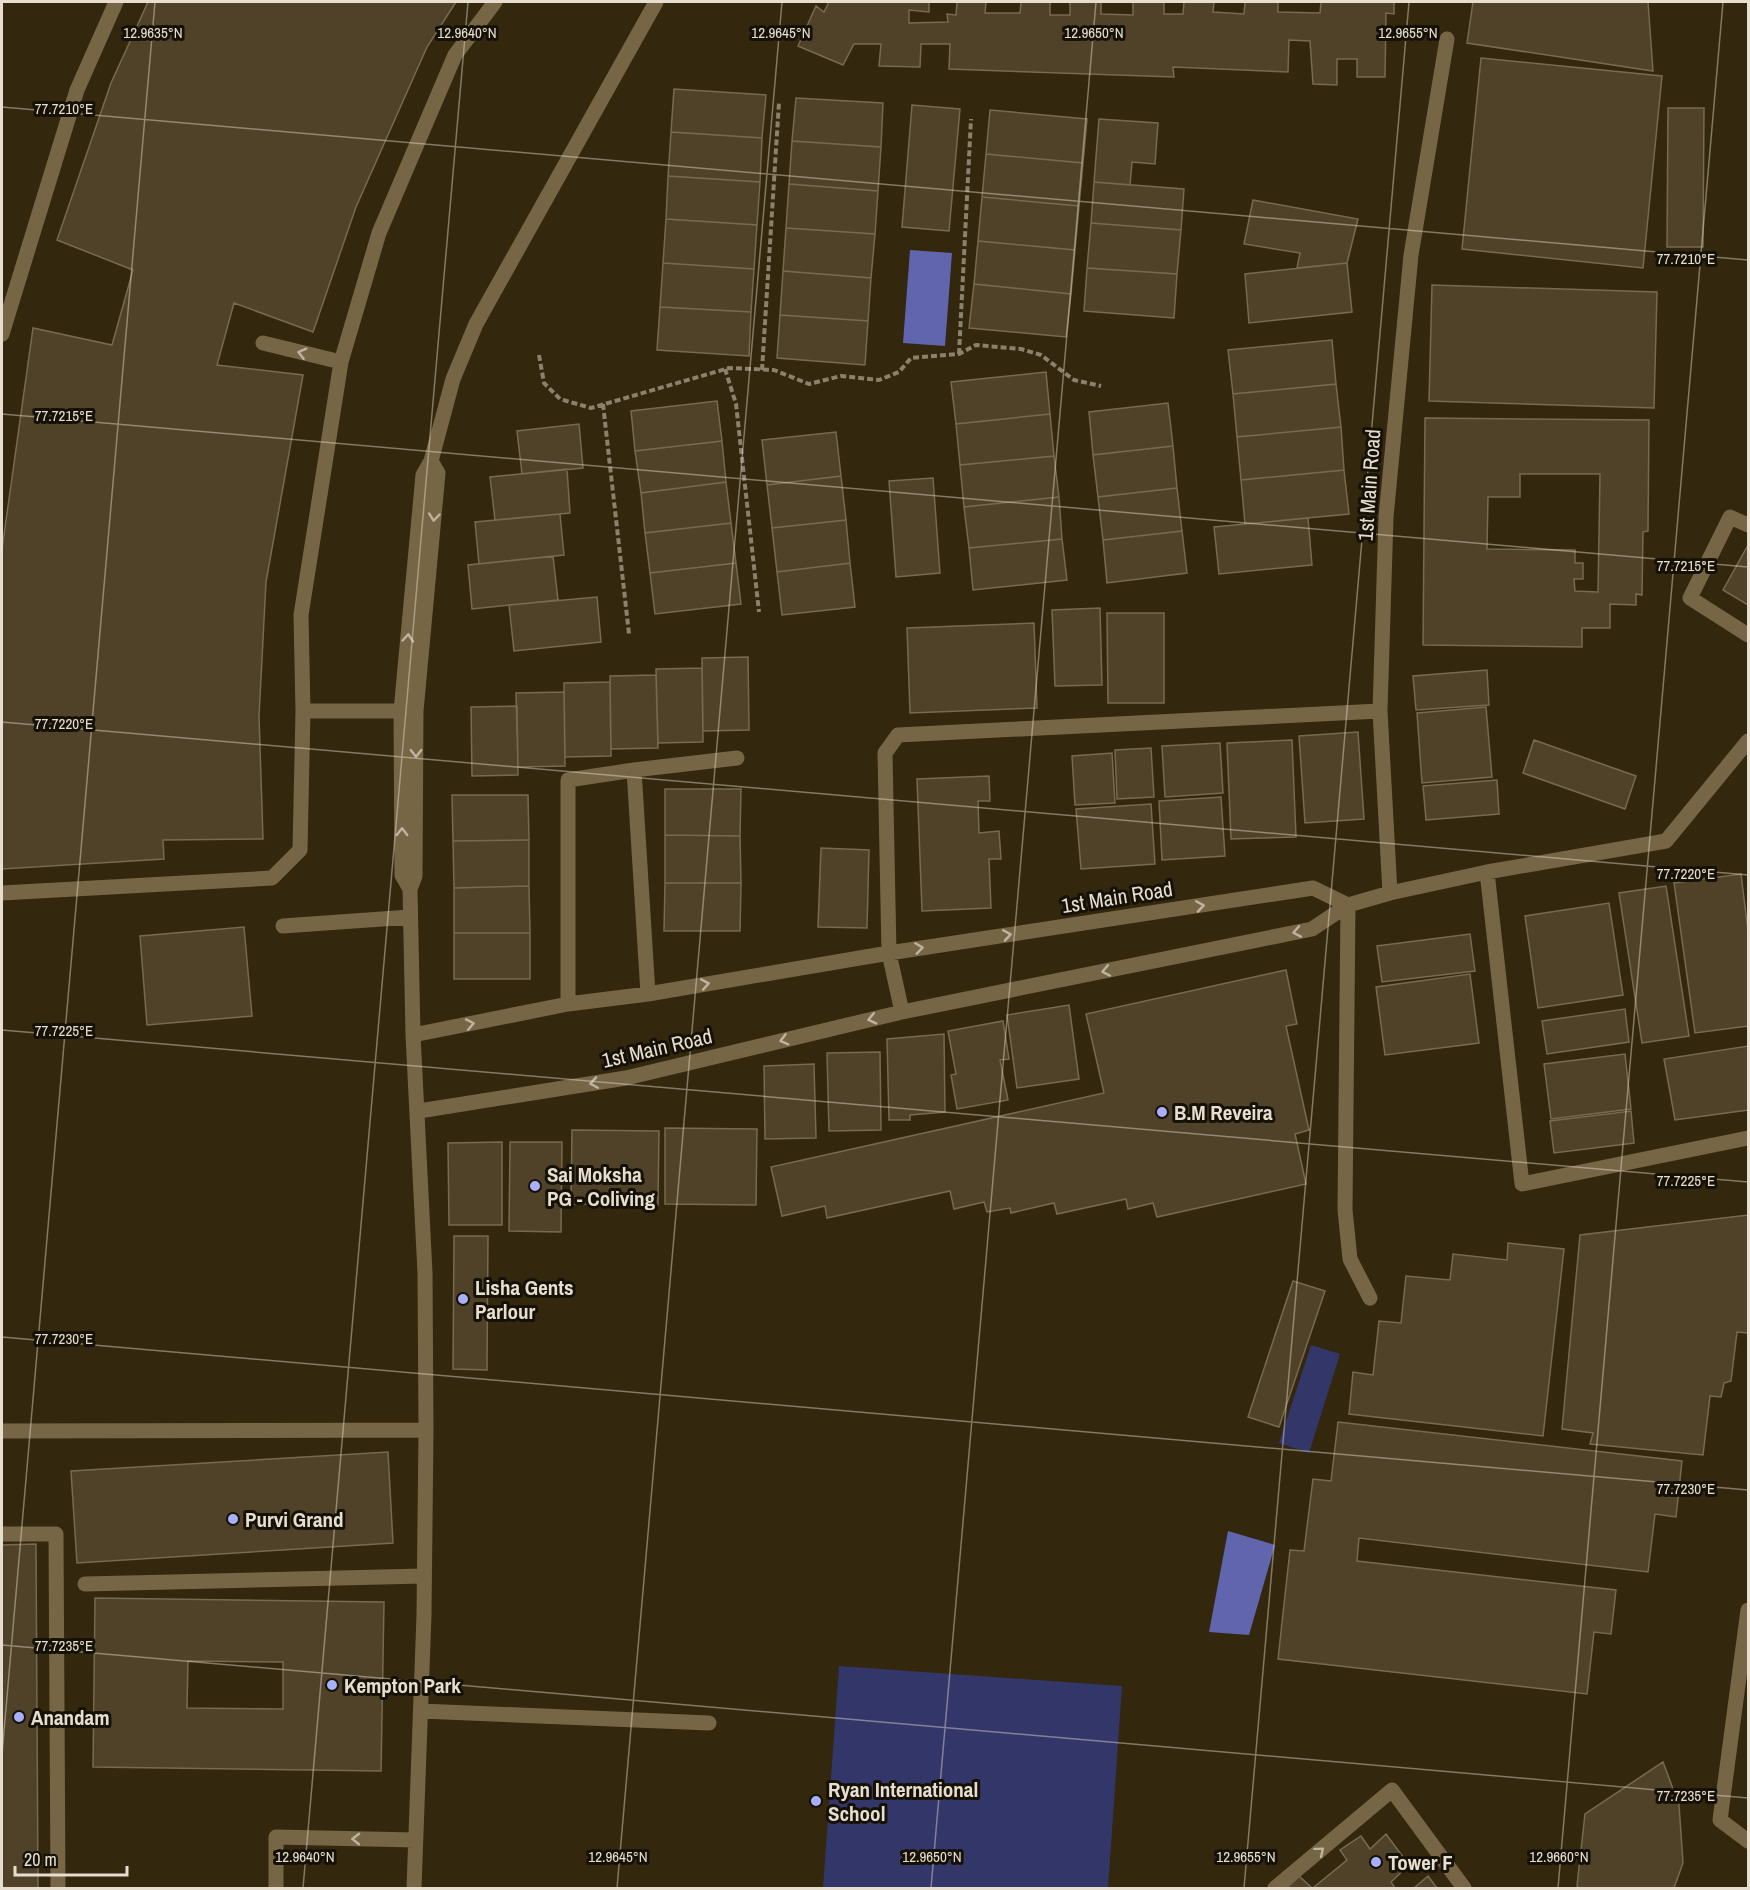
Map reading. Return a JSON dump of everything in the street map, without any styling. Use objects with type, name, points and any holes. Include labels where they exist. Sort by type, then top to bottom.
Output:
[{"type":"street","points":[[2,334],[77,90],[116,2]]},
{"type":"street","points":[[2,893],[272,878],[300,850],[303,711],[301,615],[342,362],[384,222],[455,55],[495,2]]},
{"type":"street","points":[[414,1888],[424,1576],[426,1273],[419,1111],[413,1035],[410,889],[415,876],[409,711],[438,473],[431,461],[453,379],[476,324],[656,2]]},
{"type":"street","name":"1st Main Road","points":[[419,1111],[626,1078],[902,1012],[1312,929],[1348,905],[1390,893],[1380,711],[1386,517],[1410,267],[1447,39]]},
{"type":"street","points":[[263,343],[342,362]]},
{"type":"street","points":[[1749,525],[1730,517],[1690,598],[1749,635]]},
{"type":"street","points":[[303,711],[409,711]]},
{"type":"street","points":[[902,1012],[890,953],[885,753],[898,735],[1380,711]]},
{"type":"street","points":[[1390,893],[1487,872],[1666,841],[1749,741]]},
{"type":"street","points":[[568,1004],[568,780],[737,758]]},
{"type":"street","points":[[634,770],[648,994]]},
{"type":"street","points":[[1487,872],[1522,1184],[1749,1138]]},
{"type":"street","name":"1st Main Road","points":[[413,1035],[568,1004],[648,994],[890,953],[1313,888],[1348,905]]},
{"type":"street","points":[[1348,905],[1345,1210],[1350,1259],[1370,1298]]},
{"type":"street","points":[[283,926],[410,916]]},
{"type":"street","points":[[2,1431],[426,1430]]},
{"type":"street","points":[[2,1534],[56,1534],[58,1888]]},
{"type":"street","points":[[85,1584],[424,1576]]},
{"type":"street","points":[[1749,1610],[1720,1820],[1749,1841]]},
{"type":"street","points":[[421,1711],[708,1723]]},
{"type":"street","points":[[1275,1888],[1392,1790],[1464,1888]]},
{"type":"street","points":[[276,1888],[276,1837],[415,1840]]},
{"type":"path","points":[[762,370],[779,102]]},
{"type":"path","points":[[959,354],[971,118]]},
{"type":"path","points":[[539,355],[543,383],[560,399],[591,408],[725,369],[774,370],[809,384],[841,376],[879,380],[899,372],[911,357],[959,354],[976,345],[1021,349],[1041,355],[1074,380],[1101,386]]},
{"type":"path","points":[[725,369],[736,404],[759,612]]},
{"type":"path","points":[[603,404],[630,634]]},
{"type":"shaded area","points":[[910,250],[952,253],[945,346],[903,343]]},
{"type":"shaded area","points":[[1311,1345],[1340,1354],[1309,1453],[1279,1443]]},
{"type":"shaded area","points":[[1228,1531],[1275,1545],[1249,1635],[1209,1632]]},
{"type":"shaded area","points":[[839,1666],[1122,1686],[1108,1888],[823,1888]]},
{"type":"building","points":[[148,2],[456,2],[427,47],[356,207],[313,332],[234,303],[217,365],[303,375],[266,582],[259,716],[263,839],[163,840],[164,859],[2,869],[2,549],[33,328],[112,345],[133,270],[57,240],[111,83]]},
{"type":"building","points":[[829,2],[929,2],[929,12],[909,10],[909,23],[948,22],[947,14],[956,15],[957,2],[986,2],[985,13],[1020,13],[1021,2],[1050,2],[1050,15],[1070,15],[1070,2],[1101,2],[1101,14],[1133,15],[1133,2],[1164,2],[1164,14],[1183,14],[1184,2],[1214,2],[1213,12],[1244,14],[1245,2],[1278,2],[1278,12],[1320,13],[1321,2],[1394,2],[1394,14],[1386,13],[1385,77],[1357,77],[1357,59],[1337,59],[1337,85],[1313,84],[1310,41],[1289,40],[1288,72],[1173,67],[1174,77],[949,69],[950,44],[921,44],[920,67],[879,66],[881,44],[854,44],[843,65],[798,46],[816,6],[824,12]]},
{"type":"building","points":[[1473,2],[1648,2],[1653,71],[1467,43]]},
{"type":"building","points":[[1481,58],[1662,76],[1643,268],[1462,249]]},
{"type":"building","points":[[674,89],[766,95],[762,138],[671,132]]},
{"type":"building","points":[[796,98],[883,103],[881,147],[792,141]]},
{"type":"building","points":[[912,105],[960,109],[949,231],[902,227]]},
{"type":"building","points":[[1668,108],[1704,108],[1703,247],[1667,247]]},
{"type":"building","points":[[990,110],[1087,119],[1083,163],[986,154]]},
{"type":"building","points":[[1099,119],[1158,123],[1155,164],[1132,162],[1130,185],[1094,182]]},
{"type":"building","points":[[671,132],[762,138],[760,182],[668,176]]},
{"type":"building","points":[[792,141],[881,147],[878,191],[789,184]]},
{"type":"building","points":[[986,154],[1083,163],[1079,206],[982,197]]},
{"type":"building","points":[[668,176],[760,182],[757,225],[666,219]]},
{"type":"building","points":[[1094,182],[1184,189],[1181,230],[1091,223]]},
{"type":"building","points":[[789,184],[878,191],[875,234],[786,228]]},
{"type":"building","points":[[982,197],[1079,206],[1075,250],[978,241]]},
{"type":"building","points":[[1253,200],[1358,219],[1347,263],[1297,268],[1300,253],[1244,244]]},
{"type":"building","points":[[666,219],[757,225],[754,269],[663,263]]},
{"type":"building","points":[[1091,223],[1181,230],[1177,274],[1087,268]]},
{"type":"building","points":[[786,228],[875,234],[871,278],[783,271]]},
{"type":"building","points":[[978,241],[1075,250],[1071,294],[974,284]]},
{"type":"building","points":[[663,263],[754,269],[751,312],[660,307]]},
{"type":"building","points":[[1347,263],[1352,312],[1249,323],[1245,274]]},
{"type":"building","points":[[1087,268],[1177,274],[1174,318],[1084,311]]},
{"type":"building","points":[[783,271],[871,278],[868,321],[780,315]]},
{"type":"building","points":[[974,284],[1071,294],[1066,337],[969,328]]},
{"type":"building","points":[[1432,285],[1657,292],[1654,408],[1429,401]]},
{"type":"building","points":[[660,307],[751,312],[749,356],[657,350]]},
{"type":"building","points":[[780,315],[868,321],[865,365],[777,358]]},
{"type":"building","points":[[1332,340],[1336,384],[1233,394],[1228,350]]},
{"type":"building","points":[[1046,372],[1050,414],[956,424],[951,382]]},
{"type":"building","points":[[1336,384],[1341,427],[1237,437],[1233,394]]},
{"type":"building","points":[[717,401],[722,441],[635,451],[631,411]]},
{"type":"building","points":[[1168,403],[1173,446],[1093,455],[1089,412]]},
{"type":"building","points":[[1050,414],[1054,456],[960,465],[956,424]]},
{"type":"building","points":[[1425,418],[1649,420],[1648,531],[1643,532],[1642,595],[1636,594],[1636,605],[1610,604],[1610,628],[1582,628],[1582,647],[1423,645]],"holes":[[[1520,474],[1600,474],[1598,592],[1575,591],[1574,579],[1583,579],[1583,563],[1575,563],[1575,550],[1487,549],[1488,497],[1520,497]]]},
{"type":"building","points":[[579,424],[583,468],[522,474],[517,431]]},
{"type":"building","points":[[1341,427],[1344,470],[1241,480],[1237,437]]},
{"type":"building","points":[[836,432],[841,476],[767,485],[762,440]]},
{"type":"building","points":[[722,441],[726,482],[641,493],[635,451]]},
{"type":"building","points":[[1173,446],[1177,488],[1098,497],[1093,455]]},
{"type":"building","points":[[1054,456],[1059,497],[964,507],[960,465]]},
{"type":"building","points":[[567,469],[570,513],[495,520],[490,477]]},
{"type":"building","points":[[1344,470],[1349,514],[1245,524],[1241,480]]},
{"type":"building","points":[[841,476],[846,520],[772,528],[767,485]]},
{"type":"building","points":[[933,478],[940,573],[896,577],[889,481]]},
{"type":"building","points":[[726,482],[731,523],[645,533],[641,493]]},
{"type":"building","points":[[1177,488],[1182,531],[1103,540],[1098,497]]},
{"type":"building","points":[[1059,497],[1062,539],[969,548],[964,507]]},
{"type":"building","points":[[560,514],[564,555],[479,564],[475,522]]},
{"type":"building","points":[[1308,518],[1312,565],[1219,574],[1214,527]]},
{"type":"building","points":[[846,520],[850,563],[777,572],[772,528]]},
{"type":"building","points":[[731,523],[736,563],[650,573],[645,533]]},
{"type":"building","points":[[1182,531],[1187,573],[1107,583],[1103,540]]},
{"type":"building","points":[[1062,539],[1067,580],[973,590],[969,548]]},
{"type":"building","points":[[1748,548],[1748,605],[1723,590]]},
{"type":"building","points":[[553,556],[558,600],[472,609],[468,565]]},
{"type":"building","points":[[736,563],[741,604],[655,614],[650,573]]},
{"type":"building","points":[[850,563],[855,607],[782,615],[777,572]]},
{"type":"building","points":[[597,597],[601,642],[514,651],[509,605]]},
{"type":"building","points":[[1100,608],[1102,685],[1055,686],[1052,610]]},
{"type":"building","points":[[1107,613],[1164,613],[1164,703],[1108,703]]},
{"type":"building","points":[[1034,623],[1037,708],[910,713],[907,628]]},
{"type":"building","points":[[748,657],[749,730],[703,731],[702,658]]},
{"type":"building","points":[[702,668],[703,742],[658,743],[656,669]]},
{"type":"building","points":[[1487,670],[1489,705],[1416,710],[1413,676]]},
{"type":"building","points":[[656,675],[658,748],[611,749],[610,676]]},
{"type":"building","points":[[610,682],[611,756],[565,757],[564,683]]},
{"type":"building","points":[[564,692],[565,766],[518,767],[516,693]]},
{"type":"building","points":[[517,706],[518,775],[472,776],[471,707]]},
{"type":"building","points":[[1486,707],[1492,777],[1422,783],[1417,713]]},
{"type":"building","points":[[1358,732],[1364,819],[1305,823],[1299,736]]},
{"type":"building","points":[[1292,740],[1296,837],[1231,839],[1227,743]]},
{"type":"building","points":[[1534,740],[1636,776],[1625,809],[1523,773]]},
{"type":"building","points":[[1220,743],[1223,793],[1165,797],[1162,746]]},
{"type":"building","points":[[1151,748],[1154,797],[1117,799],[1115,750]]},
{"type":"building","points":[[1112,753],[1115,803],[1075,805],[1072,756]]},
{"type":"building","points":[[989,776],[990,801],[978,801],[979,833],[999,831],[1001,859],[989,859],[991,908],[922,911],[917,779]]},
{"type":"building","points":[[1497,780],[1499,814],[1426,820],[1423,786]]},
{"type":"building","points":[[665,789],[741,789],[740,836],[665,835]]},
{"type":"building","points":[[452,795],[528,795],[529,840],[453,841]]},
{"type":"building","points":[[1221,797],[1225,856],[1162,860],[1159,801]]},
{"type":"building","points":[[1151,804],[1155,864],[1081,869],[1076,809]]},
{"type":"building","points":[[665,835],[740,836],[741,883],[665,883]]},
{"type":"building","points":[[529,840],[529,886],[454,888],[453,841]]},
{"type":"building","points":[[821,848],[869,850],[867,928],[818,927]]},
{"type":"building","points":[[1741,874],[1748,931],[1748,1026],[1695,1033],[1674,883]]},
{"type":"building","points":[[665,883],[741,883],[740,931],[664,931]]},
{"type":"building","points":[[529,886],[530,933],[454,933],[454,888]]},
{"type":"building","points":[[1666,886],[1689,1036],[1642,1043],[1619,893]]},
{"type":"building","points":[[1609,903],[1623,995],[1538,1008],[1525,916]]},
{"type":"building","points":[[244,927],[252,1016],[147,1025],[140,936]]},
{"type":"building","points":[[454,933],[530,933],[530,979],[454,979]]},
{"type":"building","points":[[1470,934],[1475,971],[1382,982],[1377,946]]},
{"type":"building","name":"B.M Reveira","points":[[1286,970],[1297,1024],[1286,1026],[1309,1130],[1295,1134],[1306,1184],[1157,1217],[1153,1203],[1128,1209],[1126,1199],[1057,1214],[1054,1203],[1011,1213],[1010,1208],[987,1212],[984,1202],[954,1209],[950,1191],[827,1218],[825,1206],[782,1216],[771,1167],[1104,1093],[1086,1014]]},
{"type":"building","points":[[1470,974],[1479,1043],[1385,1055],[1376,987]]},
{"type":"building","points":[[1069,1005],[1079,1079],[1017,1088],[1007,1015]]},
{"type":"building","points":[[1625,1009],[1629,1042],[1547,1054],[1542,1021]]},
{"type":"building","points":[[1003,1021],[1009,1059],[1000,1060],[1008,1100],[957,1109],[951,1075],[956,1074],[948,1031]]},
{"type":"building","points":[[944,1034],[945,1112],[910,1115],[910,1120],[889,1120],[887,1039]]},
{"type":"building","points":[[1748,1046],[1748,1110],[1675,1120],[1664,1059]]},
{"type":"building","points":[[880,1052],[881,1130],[829,1131],[827,1053]]},
{"type":"building","points":[[1625,1054],[1631,1109],[1551,1119],[1544,1064]]},
{"type":"building","points":[[814,1064],[816,1138],[765,1139],[764,1066]]},
{"type":"building","points":[[1631,1111],[1634,1143],[1554,1153],[1550,1121]]},
{"type":"building","points":[[665,1128],[757,1129],[756,1205],[665,1204]]},
{"type":"building","points":[[572,1130],[659,1131],[658,1205],[571,1204]]},
{"type":"building","points":[[502,1142],[502,1225],[449,1225],[448,1143]]},
{"type":"building","name":"Sai Moksha PG - Coliving","points":[[510,1142],[562,1142],[561,1232],[509,1231]]},
{"type":"building","points":[[1748,1215],[1748,1333],[1737,1332],[1731,1381],[1724,1383],[1721,1397],[1710,1396],[1703,1455],[1590,1444],[1593,1433],[1562,1429],[1580,1235]]},
{"type":"building","points":[[454,1236],[488,1236],[487,1370],[453,1369]]},
{"type":"building","points":[[1508,1243],[1564,1249],[1543,1436],[1349,1414],[1353,1372],[1373,1375],[1379,1321],[1401,1323],[1406,1276],[1450,1280],[1453,1254],[1507,1260]]},
{"type":"building","points":[[1293,1281],[1325,1291],[1279,1427],[1248,1417]]},
{"type":"building","points":[[1338,1422],[1682,1461],[1676,1517],[1655,1514],[1648,1572],[1359,1538],[1357,1561],[1616,1590],[1611,1634],[1594,1632],[1587,1694],[1278,1659],[1290,1550],[1304,1551],[1313,1479],[1331,1481]]},
{"type":"building","name":"Purvi Grand","points":[[388,1452],[393,1543],[77,1563],[71,1471]]},
{"type":"building","name":"Anandam","points":[[36,1544],[38,1888],[2,1888],[2,1545]]},
{"type":"building","name":"Kempton Park","points":[[95,1598],[384,1602],[381,1771],[93,1767]],"holes":[[[188,1661],[283,1662],[283,1709],[187,1708]]]},
{"type":"building","points":[[1663,1762],[1679,1805],[1683,1863],[1674,1888],[1579,1888],[1577,1886],[1585,1814]]},
{"type":"building","name":"Tower F","points":[[1386,1834],[1409,1865],[1391,1882],[1395,1888],[1313,1888],[1347,1860],[1340,1850],[1361,1836],[1370,1849]]},
{"type":"building","points":[[1299,1876],[1312,1888],[1287,1888]]},
{"type":"building","name":"Tower F","points":[[1428,1876],[1437,1888],[1414,1888]]},
{"type":"place","name":"B.M Reveira","points":[[1162,1112]]},
{"type":"place","name":"Sai Moksha PG - Coliving","points":[[535,1186]]},
{"type":"place","name":"Lisha Gents Parlour","points":[[463,1299]]},
{"type":"place","name":"Purvi Grand","points":[[233,1519]]},
{"type":"place","name":"Kempton Park","points":[[332,1685]]},
{"type":"place","name":"Anandam","points":[[19,1717]]},
{"type":"place","name":"Ryan International School","points":[[816,1801]]},
{"type":"place","name":"Tower F","points":[[1376,1862]]}]
